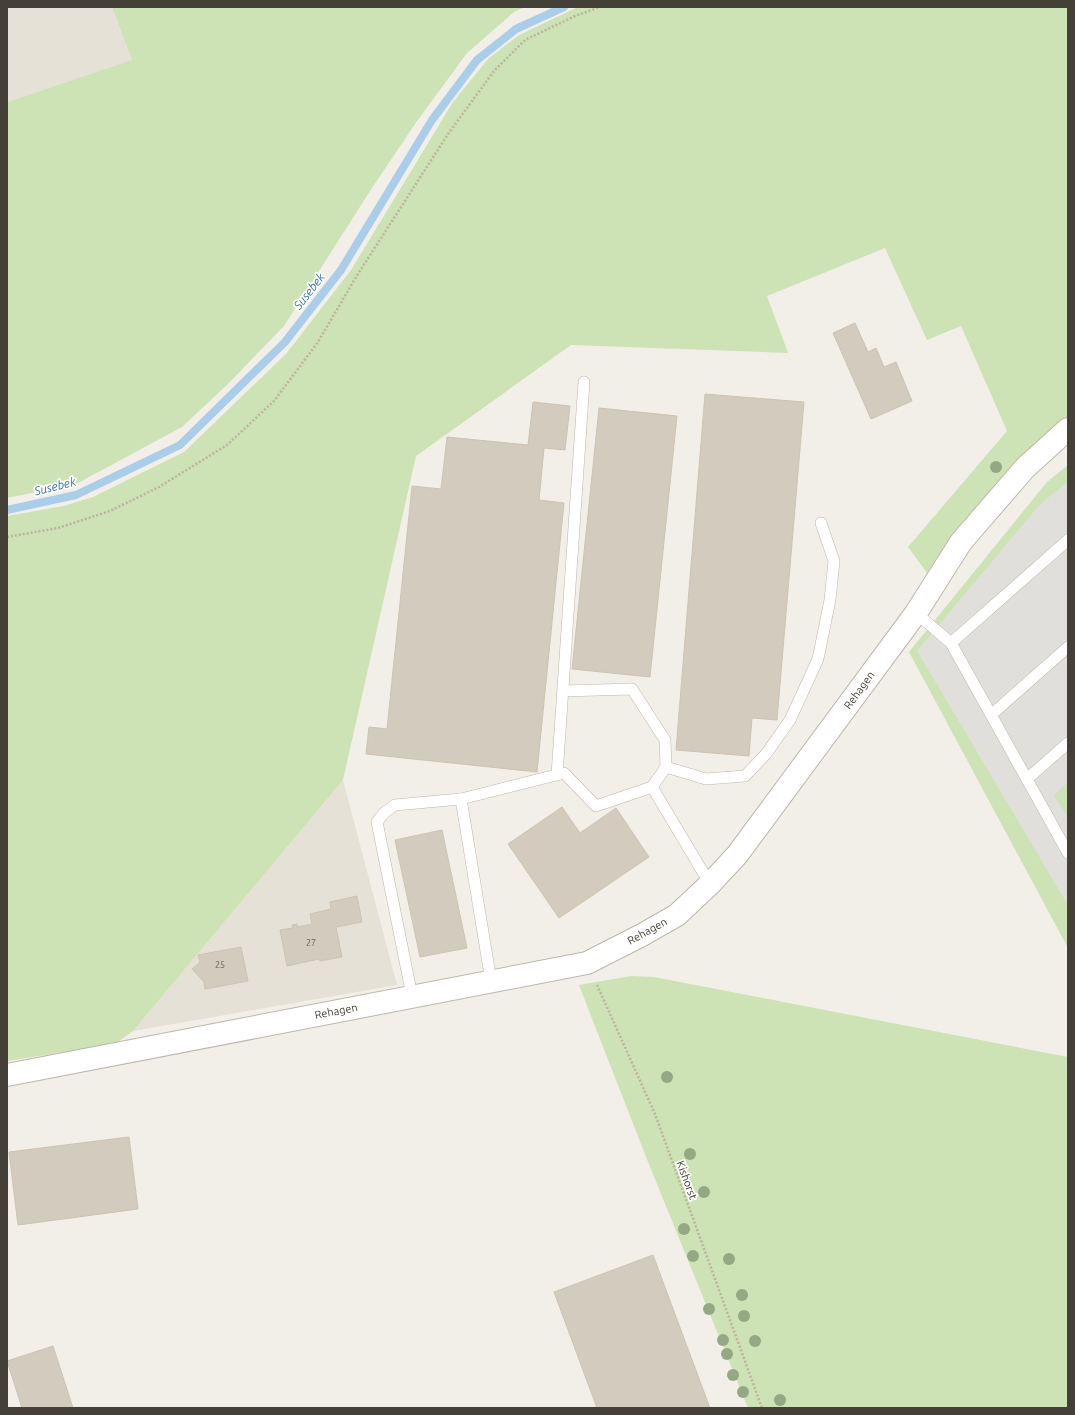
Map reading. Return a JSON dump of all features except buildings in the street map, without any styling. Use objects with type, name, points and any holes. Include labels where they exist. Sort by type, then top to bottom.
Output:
[{"type":"street","name":"Rehagen","points":[[7,1075],[587,963],[677,915],[710,884],[737,855],[916,612],[961,542],[1025,468],[1068,430]]},
{"type":"lane","points":[[557,775],[584,382]]},
{"type":"lane","points":[[666,767],[706,779],[745,776],[766,754],[790,720],[818,659],[830,600],[834,561],[821,523]]},
{"type":"lane","points":[[951,642],[1068,540]]},
{"type":"lane","points":[[916,612],[951,642],[1068,854]]},
{"type":"lane","points":[[991,715],[1068,647]]},
{"type":"lane","points":[[412,996],[377,822],[384,812],[395,805],[461,799],[564,773],[596,806],[652,786],[666,767],[665,740],[632,689],[563,690]]},
{"type":"lane","points":[[1027,779],[1068,743]]},
{"type":"lane","points":[[652,786],[710,884]]},
{"type":"lane","points":[[461,799],[491,981]]},
{"type":"path","points":[[7,537],[58,528],[110,511],[159,488],[227,445],[274,401],[318,342],[356,277],[448,134],[494,71],[525,40],[575,16],[600,7]]},
{"type":"path","name":"Kishorst","points":[[587,963],[655,1114],[762,1408]]},
{"type":"shaded area","points":[[7,7],[112,7],[132,60],[7,102]]},
{"type":"shaded area","points":[[1068,482],[1068,782],[1054,795],[1068,818],[1068,905],[917,651],[1041,503]]},
{"type":"shaded area","points":[[343,780],[397,985],[133,1031]]},
{"type":"green space","points":[[112,7],[525,7],[514,12],[467,53],[417,121],[370,191],[284,326],[229,383],[182,427],[76,484],[7,498],[7,102],[132,60]]},
{"type":"green space","points":[[578,7],[1068,7],[1068,422],[1000,481],[927,573],[908,547],[1007,431],[961,326],[927,340],[885,248],[767,296],[788,353],[571,345],[416,456],[343,780],[133,1031],[115,1044],[7,1061],[7,516],[64,506],[93,497],[184,452],[286,354],[351,270],[453,102],[488,59],[519,35]]},
{"type":"green space","points":[[1068,465],[1068,948],[909,652],[1047,482]]},
{"type":"green space","points":[[631,976],[654,977],[1068,1057],[1068,1408],[748,1408],[646,1157],[579,985]]},
{"type":"waterway","name":"Susebek","points":[[7,510],[76,495],[180,445],[285,342],[341,270],[432,120],[477,60],[516,29],[564,7]]}]
